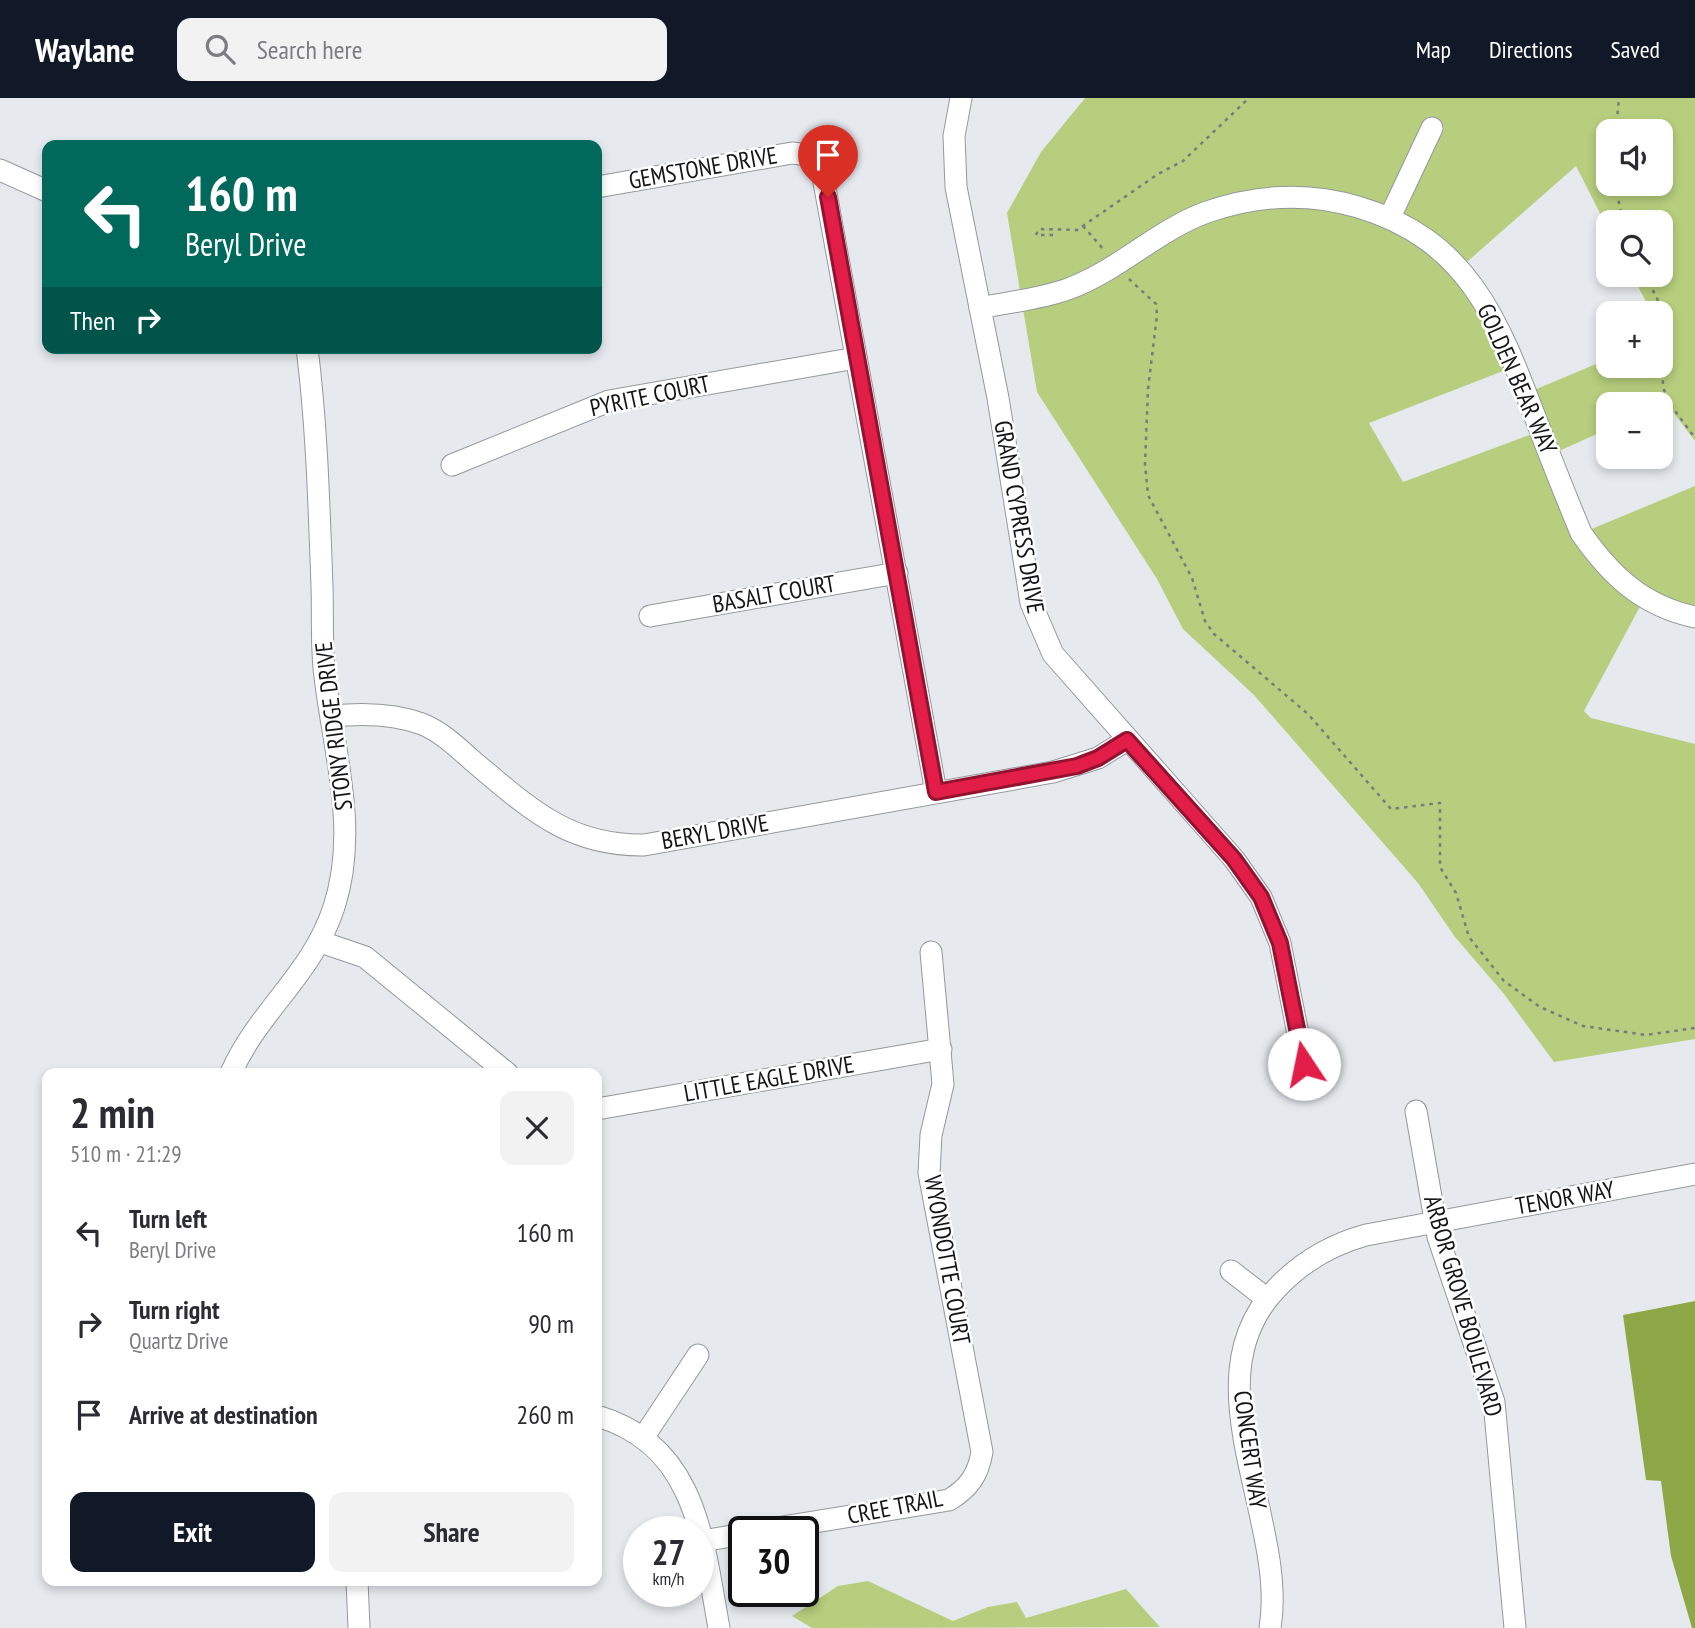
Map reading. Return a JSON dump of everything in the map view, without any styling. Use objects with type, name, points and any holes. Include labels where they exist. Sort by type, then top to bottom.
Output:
[{"type":"street","name":"GRAND CYPRESS DRIVE","points":[[961,98],[954,136],[954,164],[1036,620],[1053,654],[1234,859],[1261,897],[1280,943],[1304,1064]]},
{"type":"street","points":[[1390,217],[1432,128]]},
{"type":"street","name":"GEMSTONE DRIVE","points":[[602,186],[792,153],[810,155],[823,170],[856,358]]},
{"type":"street","points":[[0,170],[42,189]]},
{"type":"street","name":"GOLDEN BEAR WAY","points":[[980,309],[1067,290],[1116,264],[1179,225],[1205,213],[1265,198],[1315,198],[1390,217],[1442,250],[1480,294],[1516,366],[1581,533],[1598,556],[1623,584],[1644,598],[1671,612],[1695,618]]},
{"type":"street","name":"STONY RIDGE DRIVE","points":[[234,1068],[247,1042],[306,967],[321,942],[335,905],[344,858],[346,826],[325,676],[318,504],[307,354]]},
{"type":"street","points":[[856,358],[936,792]]},
{"type":"street","name":"PYRITE COURT","points":[[452,465],[609,401],[856,358]]},
{"type":"street","name":"BASALT COURT","points":[[650,616],[897,573]]},
{"type":"street","name":"BERYL DRIVE","points":[[332,716],[374,714],[424,725],[447,739],[531,810],[552,824],[575,835],[622,845],[643,845],[1077,766],[1098,758],[1127,740]]},
{"type":"street","points":[[321,942],[365,957],[502,1068]]},
{"type":"street","name":"WYONDOTTE COURT","points":[[931,951],[943,1084],[931,1135],[929,1173],[982,1452],[979,1470]]},
{"type":"street","name":"LITTLE EAGLE DRIVE","points":[[602,1108],[941,1049]]},
{"type":"street","name":"ARBOR GROVE BOULEVARD","points":[[1416,1111],[1435,1222],[1494,1402],[1515,1628]]},
{"type":"street","name":"TENOR WAY","points":[[1435,1222],[1695,1174]]},
{"type":"street","name":"CONCERT WAY","points":[[1270,1628],[1273,1592],[1239,1389],[1247,1337],[1267,1299],[1291,1273],[1343,1241],[1435,1222]]},
{"type":"street","points":[[1231,1271],[1267,1299]]},
{"type":"street","points":[[643,1438],[698,1355]]},
{"type":"street","points":[[602,1418],[617,1422],[643,1438],[677,1471],[693,1516]]},
{"type":"street","name":"CREE TRAIL","points":[[819,1521],[948,1500],[965,1488],[979,1470]]},
{"type":"street","points":[[357,1586],[359,1628]]},
{"type":"street","points":[[714,1602],[719,1628]]},
{"type":"path","points":[[1053,235],[1037,235],[1039,229],[1046,227],[1056,231],[1077,230],[1158,174],[1183,161],[1250,98]]},
{"type":"path","points":[[1617,119],[1619,98]]},
{"type":"path","points":[[1083,226],[1156,304],[1145,464],[1148,495],[1189,571],[1199,608],[1214,634],[1308,714],[1391,809],[1440,803],[1440,867],[1456,893],[1469,937],[1504,981],[1540,1007],[1583,1026],[1646,1035],[1695,1028]]},
{"type":"path","points":[[1651,287],[1665,314],[1661,368],[1664,390],[1672,408],[1695,438]]},
{"type":"shaded area","points":[[1085,98],[1695,98],[1695,441],[1673,412],[1673,392],[1596,392],[1596,434],[1550,455],[1582,533],[1695,486],[1695,617],[1644,599],[1584,711],[1591,718],[1695,744],[1695,1039],[1554,1062],[1504,994],[1455,937],[1418,883],[1254,695],[1183,629],[1157,579],[1037,392],[1007,213],[1041,152]],"holes":[[[1576,166],[1598,210],[1673,210],[1673,287],[1638,287],[1646,301],[1673,301],[1673,378],[1596,378],[1596,364],[1527,393],[1540,431],[1403,482],[1369,423],[1516,366],[1460,268]]]},
{"type":"shaded area","points":[[1695,1301],[1695,1628],[1692,1628],[1671,1556],[1661,1481],[1646,1480],[1623,1315]]},
{"type":"shaded area","points":[[868,1581],[953,1621],[988,1607],[1017,1602],[1026,1618],[1126,1589],[1160,1627],[812,1628],[792,1616],[806,1607],[819,1607],[819,1598],[838,1586]]},
{"type":"route","points":[[828,197],[936,792],[1077,766],[1098,758],[1127,740],[1234,859],[1261,897],[1280,943],[1304,1064]]}]
